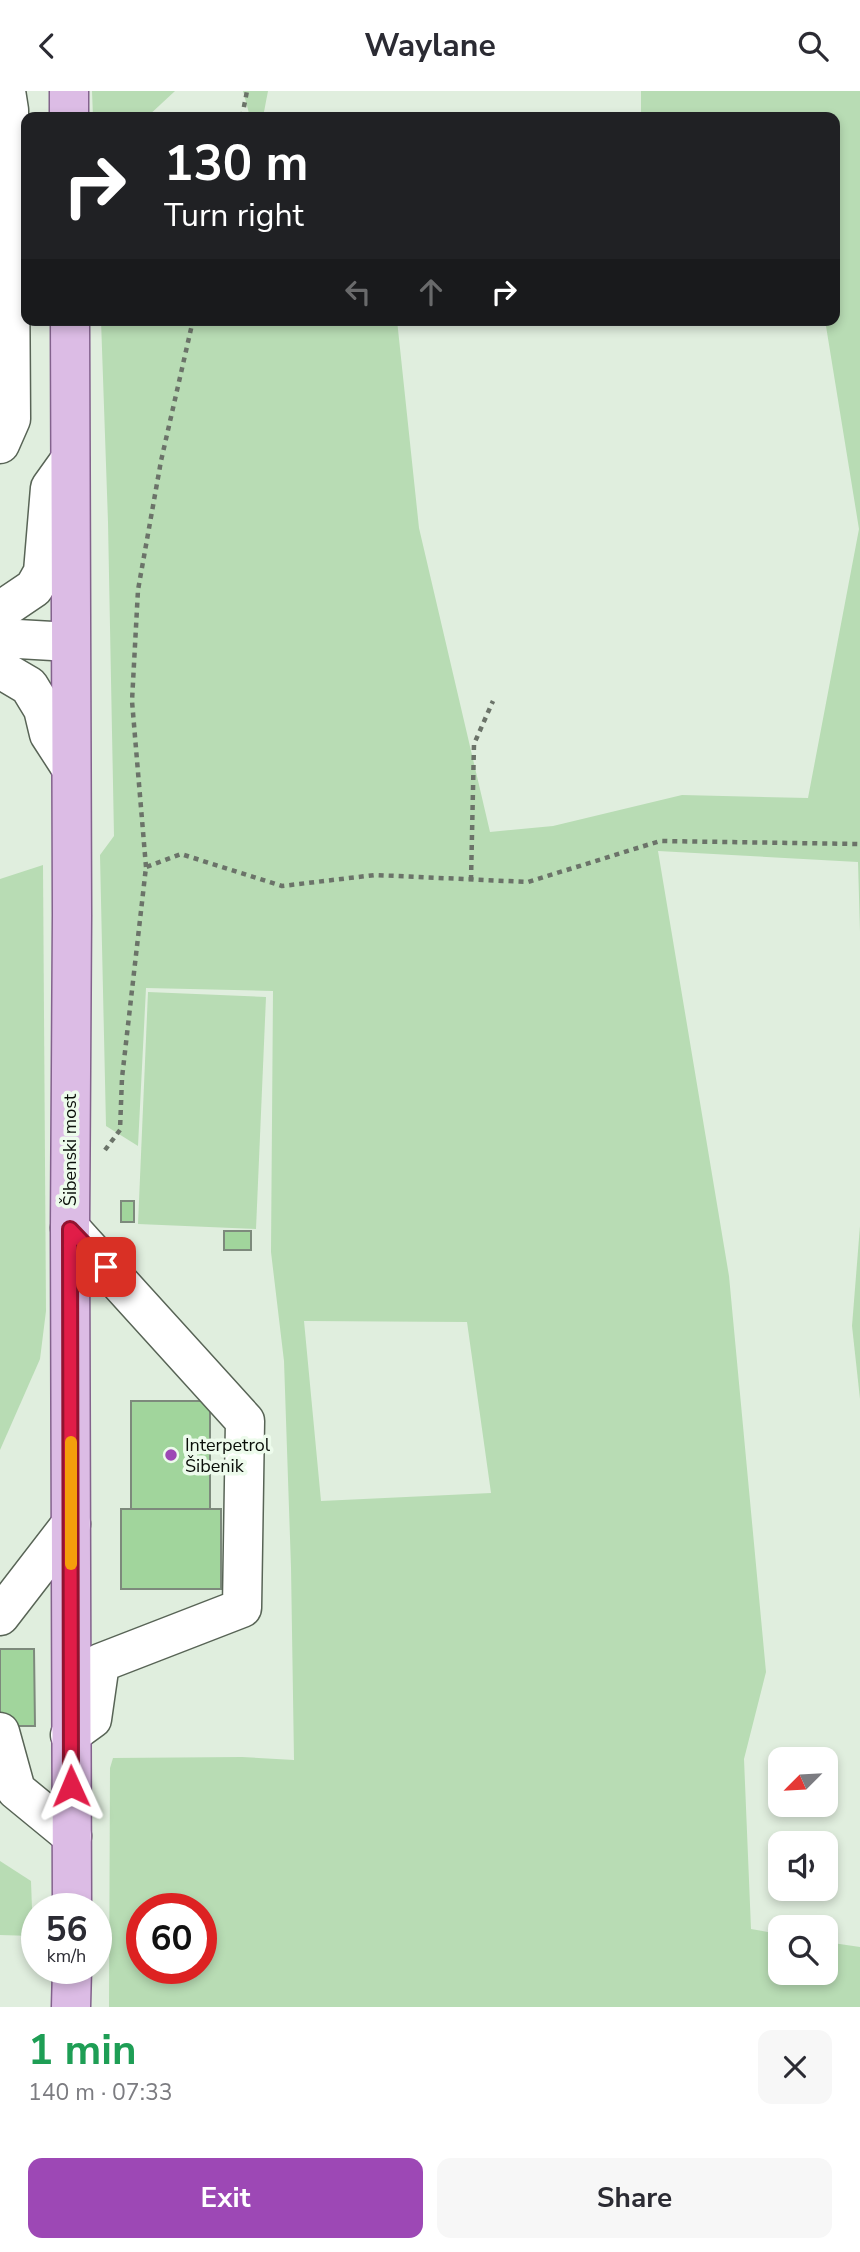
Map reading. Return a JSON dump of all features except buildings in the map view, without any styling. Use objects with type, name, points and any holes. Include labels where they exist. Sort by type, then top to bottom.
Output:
[{"type":"main road","points":[[69,91],[69,112]]},
{"type":"main road","name":"Šibenski most","points":[[70,326],[72,1893]]},
{"type":"main road","points":[[71,2007],[72,1984]]},
{"type":"lane","points":[[0,444],[11,419],[9,110],[6,91]]},
{"type":"lane","points":[[0,611],[34,588],[43,572],[50,488],[70,460]]},
{"type":"lane","points":[[0,638],[70,642]]},
{"type":"lane","points":[[0,669],[29,687],[43,709],[49,734],[71,768]]},
{"type":"lane","points":[[70,1229],[245,1421],[242,1608],[100,1663],[92,1719],[70,1735]]},
{"type":"lane","points":[[0,1616],[71,1524]]},
{"type":"lane","points":[[0,1733],[16,1790],[72,1836]]},
{"type":"path","points":[[243,112],[247,91]]},
{"type":"path","points":[[70,1154],[105,1150],[120,1130],[122,1078],[146,867],[132,701],[138,590],[161,461],[192,326]]},
{"type":"path","points":[[471,880],[474,744],[493,701]]},
{"type":"path","points":[[146,867],[181,854],[282,886],[375,875],[528,882],[660,841],[860,844]]},
{"type":"green space","points":[[92,91],[175,91],[152,112],[93,112]]},
{"type":"green space","points":[[243,91],[268,91],[264,112],[249,112]]},
{"type":"green space","points":[[641,91],[860,91],[860,932],[858,862],[658,851],[729,1276],[766,1672],[744,1759],[751,1929],[768,1932],[768,1985],[838,1985],[838,1944],[860,1947],[860,2007],[109,2007],[109,1984],[112,1984],[110,1768],[113,1758],[242,1757],[294,1760],[284,1361],[271,1252],[273,991],[146,988],[138,1146],[106,1126],[100,855],[114,836],[101,326],[398,326],[419,528],[490,832],[553,826],[682,795],[808,798],[859,529],[826,326],[840,326],[840,112],[641,112]],"holes":[[[304,1321],[467,1322],[491,1493],[321,1501]]]},
{"type":"green space","points":[[43,865],[46,1311],[40,1359],[0,1450],[0,879]]},
{"type":"green space","points":[[148,992],[266,997],[256,1229],[138,1224]]},
{"type":"green space","points":[[860,1226],[860,1399],[852,1326]]},
{"type":"green space","points":[[0,1861],[31,1881],[31,1893],[21,1893],[21,1936],[0,1935]]},
{"type":"slow traffic","points":[[71,1442],[71,1564]]},
{"type":"place","name":"Interpetrol Šibenik","points":[[171,1455]]},
{"type":"route","points":[[71,1786],[70,1229],[106,1267]]}]
